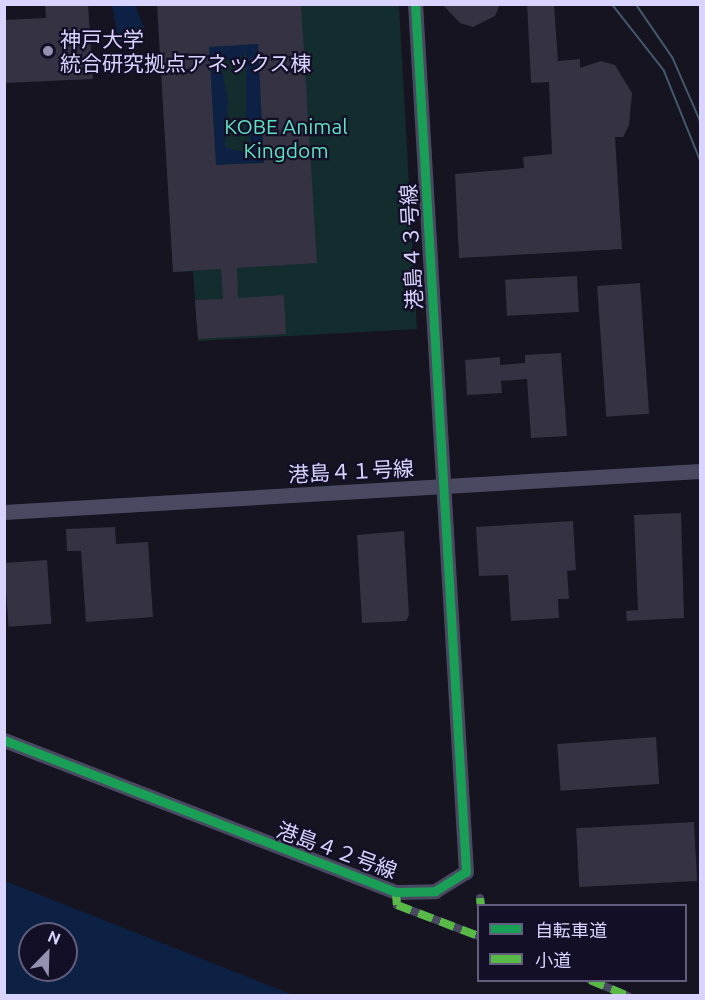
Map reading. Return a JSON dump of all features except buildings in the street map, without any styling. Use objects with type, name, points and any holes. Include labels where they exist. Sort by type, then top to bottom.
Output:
[{"type":"street","name":"港島４３号線","points":[[415,4],[443,488]]},
{"type":"street","name":"港島４１号線","points":[[4,512],[443,488],[700,471]]},
{"type":"street","name":"港島４２号線","points":[[4,740],[396,892],[435,891],[466,872],[443,488]]},
{"type":"street","points":[[396,892],[397,904],[477,936]]},
{"type":"street","points":[[593,982],[628,996]]},
{"type":"green space","name":"KOBE Animal Kingdom","points":[[157,5],[399,5],[417,329],[198,341],[193,271],[173,272]]},
{"type":"water","points":[[112,5],[135,5],[145,31],[119,43]]},
{"type":"water","points":[[258,44],[264,163],[216,165],[209,47]],"holes":[[[246,53],[246,127],[254,148],[250,154],[225,147],[228,102],[221,64],[223,59],[235,61]]]},
{"type":"water","points":[[4,881],[293,995],[5,995]]},
{"type":"tram line","points":[[612,4],[664,70],[700,159]]},
{"type":"tram line","points":[[636,4],[673,58],[700,120]]},
{"type":"marked path","points":[[396,892],[397,905],[477,936]]},
{"type":"marked path","points":[[480,898],[481,904]]},
{"type":"marked path","points":[[595,982],[628,996]]},
{"type":"cycle path","points":[[4,740],[396,892],[435,891],[466,872],[415,4]]},
{"type":"place","name":"神戸大学 統合研究拠点アネックス棟","points":[[48,51]]}]
